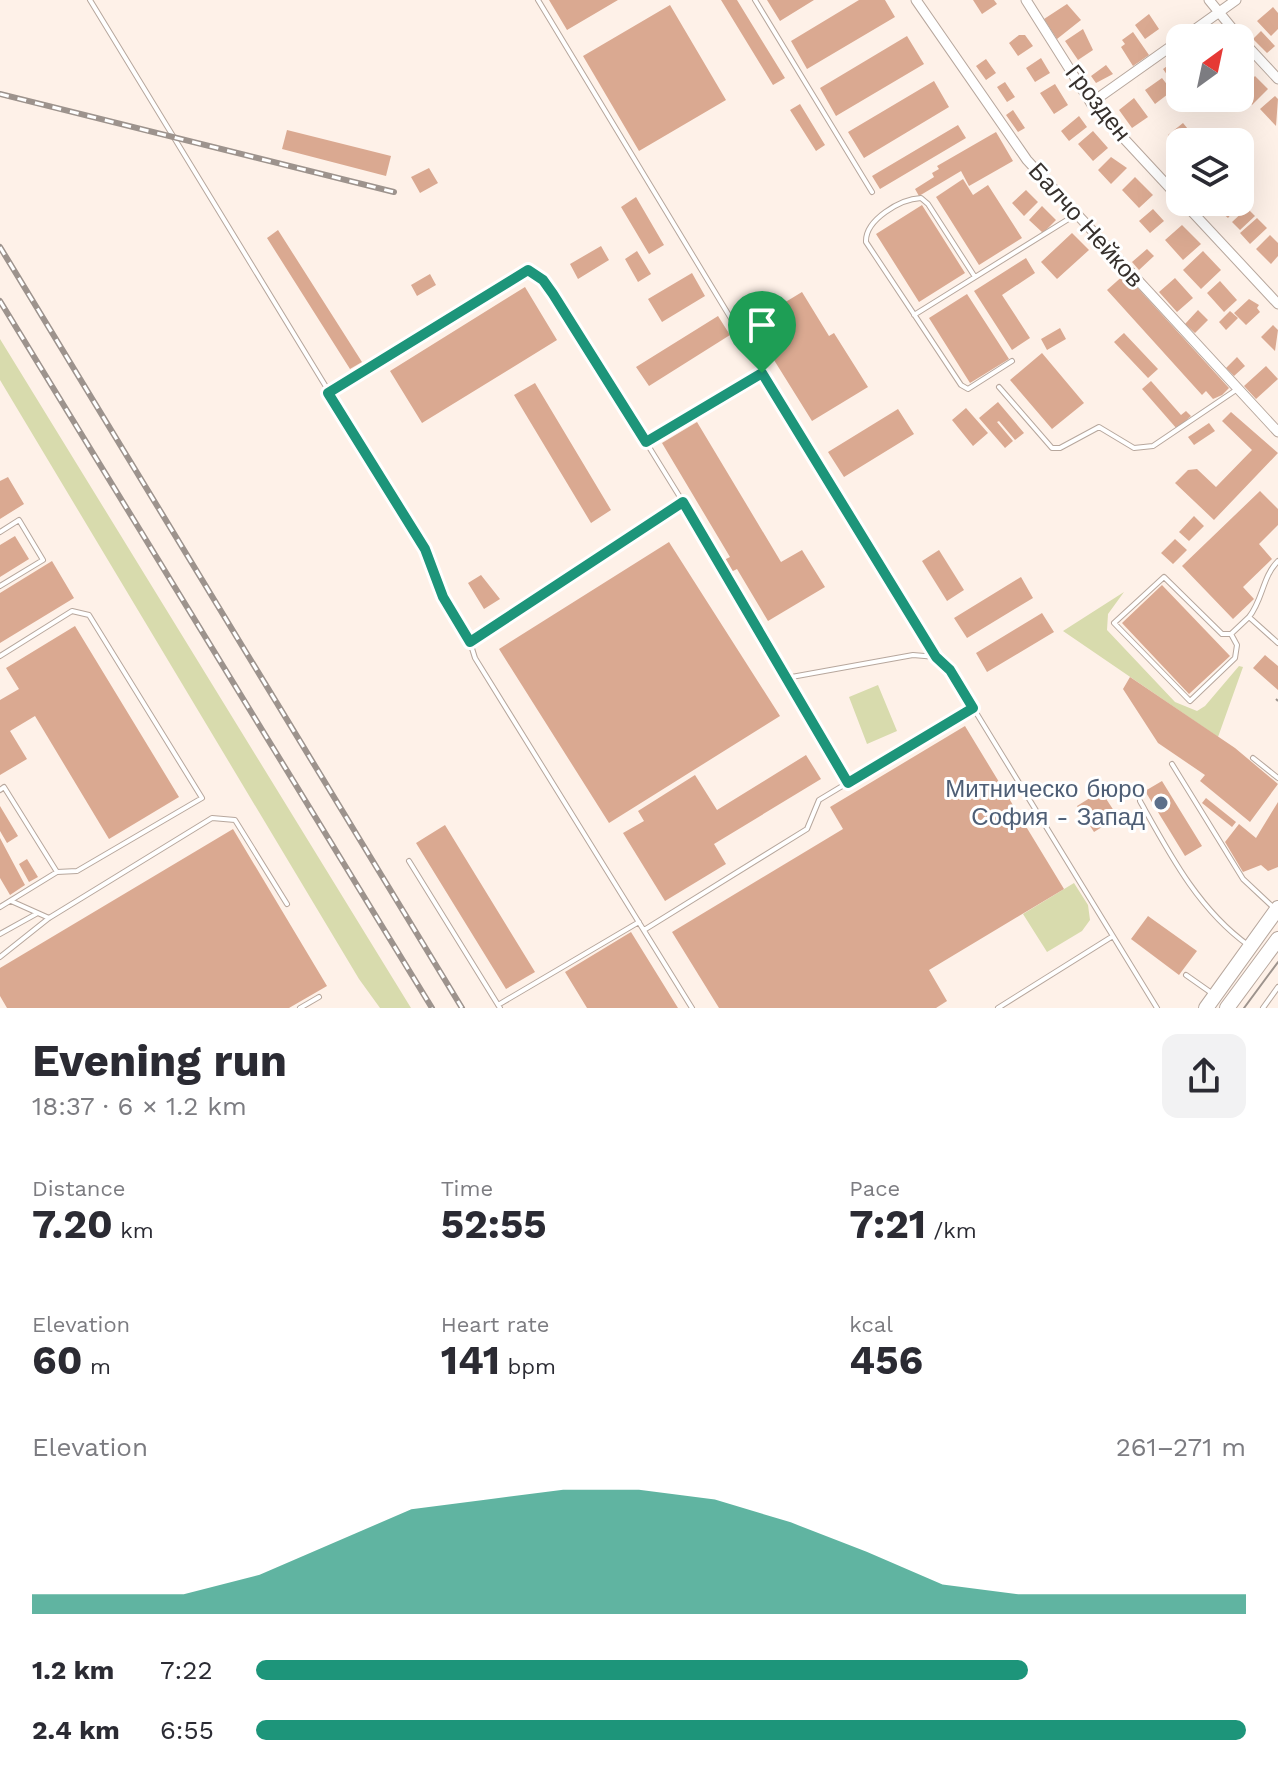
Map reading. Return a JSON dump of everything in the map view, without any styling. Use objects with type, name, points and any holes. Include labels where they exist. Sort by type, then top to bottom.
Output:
[{"type":"main road","points":[[1206,1008],[1278,908]]},
{"type":"main road","points":[[1227,1008],[1278,939]]},
{"type":"street","name":"Балчо Нейков","points":[[916,0],[1002,128],[1076,214],[1278,432]]},
{"type":"street","name":"Грозден","points":[[1026,0],[1091,103],[1166,184]]},
{"type":"street","points":[[1209,0],[1227,24]]},
{"type":"street","points":[[1204,24],[1236,0]]},
{"type":"street","points":[[1091,103],[1166,50]]},
{"type":"street","points":[[1254,53],[1278,79]]},
{"type":"street","name":"Грозден","points":[[1196,216],[1278,304]]},
{"type":"lane","points":[[90,0],[425,549],[443,597],[470,642],[475,658],[692,1008]]},
{"type":"lane","points":[[538,0],[936,657],[950,670],[1157,1008]]},
{"type":"lane","points":[[755,0],[872,192]]},
{"type":"lane","points":[[975,277],[921,198],[912,198],[870,223],[866,242],[961,385],[968,389],[1012,361]]},
{"type":"lane","points":[[914,315],[1076,214]]},
{"type":"lane","points":[[328,393],[528,270],[543,280],[683,502],[848,783]]},
{"type":"lane","points":[[646,442],[762,373]]},
{"type":"lane","points":[[999,387],[1052,448],[1060,448],[1099,427],[1134,448],[1153,446],[1236,390]]},
{"type":"lane","points":[[470,642],[683,502]]},
{"type":"lane","points":[[0,532],[19,520],[43,560],[0,586]]},
{"type":"lane","points":[[1231,634],[1237,645],[1235,658],[1190,701],[1114,623],[1164,577],[1222,634],[1231,634],[1256,609],[1269,572],[1278,561]]},
{"type":"lane","points":[[0,656],[72,611],[89,615],[202,798],[77,871],[57,872],[0,907]]},
{"type":"lane","points":[[1249,617],[1278,643]]},
{"type":"lane","points":[[786,678],[913,655],[936,657]]},
{"type":"lane","points":[[644,930],[807,829],[819,800],[973,708]]},
{"type":"lane","points":[[1253,758],[1278,778]]},
{"type":"lane","points":[[1172,764],[1243,879],[1278,908]]},
{"type":"lane","points":[[0,790],[4,787],[57,872]]},
{"type":"lane","points":[[1140,801],[1180,873],[1231,932],[1250,946]]},
{"type":"lane","points":[[0,957],[49,918],[212,818],[224,816],[235,820],[287,904]]},
{"type":"lane","points":[[409,861],[499,1007],[639,922]]},
{"type":"lane","points":[[10,901],[49,918]]},
{"type":"lane","points":[[0,934],[37,914]]},
{"type":"lane","points":[[998,1008],[1113,936]]},
{"type":"lane","points":[[1186,975],[1215,995]]},
{"type":"lane","points":[[1263,1008],[1278,987]]},
{"type":"lane","points":[[300,1008],[319,997]]},
{"type":"green space","points":[[0,339],[411,1008],[380,1008],[359,979],[0,380]]},
{"type":"green space","points":[[1124,592],[1108,614],[1107,630],[1175,702],[1197,711],[1205,706],[1239,666],[1243,667],[1218,737],[1063,631]]},
{"type":"green space","points":[[878,685],[897,731],[867,744],[849,697]]},
{"type":"green space","points":[[1074,883],[1088,905],[1090,920],[1082,931],[1047,952],[1023,914]]},
{"type":"building","points":[[549,0],[618,0],[567,30]]},
{"type":"building","points":[[721,0],[737,0],[785,78],[773,85]]},
{"type":"building","points":[[767,0],[814,0],[780,21]]},
{"type":"building","points":[[859,0],[885,0],[895,17],[807,69],[791,41]]},
{"type":"building","points":[[973,0],[994,0],[997,4],[982,14]]},
{"type":"building","points":[[1067,4],[1081,20],[1057,39],[1044,19]]},
{"type":"building","points":[[670,5],[726,100],[639,151],[583,56]]},
{"type":"building","points":[[1273,7],[1278,13],[1278,29],[1271,36],[1257,21]]},
{"type":"building","points":[[1149,14],[1159,29],[1145,39],[1135,25]]},
{"type":"building","points":[[1083,29],[1093,50],[1078,60],[1065,41]]},
{"type":"building","points":[[1261,31],[1275,46],[1267,53],[1254,38]]},
{"type":"building","points":[[1133,32],[1149,55],[1133,66],[1121,47],[1125,44],[1122,40]]},
{"type":"building","points":[[1019,35],[1025,35],[1033,46],[1018,56],[1009,43]]},
{"type":"building","points":[[907,36],[924,64],[836,116],[820,88]]},
{"type":"building","points":[[1041,58],[1050,73],[1035,82],[1026,68]]},
{"type":"building","points":[[986,59],[996,73],[986,80],[976,66]]},
{"type":"building","points":[[1106,65],[1113,74],[1096,83],[1091,76]]},
{"type":"building","points":[[1254,77],[1268,89],[1254,103]]},
{"type":"building","points":[[1162,78],[1166,83],[1166,96],[1155,104],[1145,90]]},
{"type":"building","points":[[934,81],[949,107],[864,158],[848,132]]},
{"type":"building","points":[[1005,82],[1015,97],[1007,102],[997,87]]},
{"type":"building","points":[[1055,84],[1068,105],[1054,114],[1040,93]]},
{"type":"building","points":[[1275,96],[1278,99],[1276,126],[1260,109]]},
{"type":"building","points":[[1134,98],[1148,117],[1132,128],[1119,110]]},
{"type":"building","points":[[800,104],[825,145],[816,151],[790,110]]},
{"type":"building","points":[[1013,110],[1025,128],[1018,132],[1006,115]]},
{"type":"building","points":[[1079,116],[1087,127],[1069,141],[1061,131]]},
{"type":"building","points":[[958,125],[966,138],[880,189],[872,176]]},
{"type":"building","points":[[287,130],[391,156],[386,176],[282,149]]},
{"type":"building","points":[[1093,131],[1108,148],[1093,161],[1078,144]]},
{"type":"building","points":[[996,132],[1013,161],[969,186],[961,171],[919,196],[915,189],[934,177],[932,173],[939,169],[937,166]]},
{"type":"building","points":[[1111,157],[1127,168],[1111,184],[1098,170]]},
{"type":"building","points":[[429,168],[438,183],[420,193],[411,177]]},
{"type":"building","points":[[1135,177],[1153,195],[1139,208],[1122,190]]},
{"type":"building","points":[[963,179],[973,195],[988,185],[1022,238],[979,265],[936,197]]},
{"type":"building","points":[[1026,190],[1038,202],[1024,216],[1012,203]]},
{"type":"building","points":[[636,197],[664,245],[649,254],[621,207]]},
{"type":"building","points":[[922,205],[965,273],[919,302],[876,234]]},
{"type":"building","points":[[1042,206],[1056,220],[1043,233],[1029,220]]},
{"type":"building","points":[[1153,209],[1164,221],[1150,233],[1139,221]]},
{"type":"building","points":[[1238,216],[1255,216],[1240,230],[1232,222]]},
{"type":"building","points":[[1257,218],[1267,228],[1250,244],[1240,233]]},
{"type":"building","points":[[1182,225],[1201,244],[1183,260],[1165,240]]},
{"type":"building","points":[[278,230],[362,362],[350,369],[267,238]]},
{"type":"building","points":[[1072,233],[1089,250],[1057,279],[1041,262]]},
{"type":"building","points":[[1270,235],[1278,243],[1278,256],[1271,264],[1256,249]]},
{"type":"building","points":[[601,246],[609,260],[578,279],[570,264]]},
{"type":"building","points":[[1147,249],[1154,256],[1139,270],[1132,262]]},
{"type":"building","points":[[637,251],[651,274],[638,282],[625,259]]},
{"type":"building","points":[[1203,251],[1221,270],[1201,289],[1183,270]]},
{"type":"building","points":[[1026,258],[1035,273],[1002,295],[1030,338],[1012,350],[974,291]]},
{"type":"building","points":[[692,273],[705,296],[662,322],[648,299]]},
{"type":"building","points":[[430,274],[436,285],[417,296],[411,285]]},
{"type":"building","points":[[1125,274],[1229,388],[1222,395],[1213,399],[1206,391],[1202,395],[1107,290]]},
{"type":"building","points":[[1175,278],[1193,298],[1177,312],[1159,292]]},
{"type":"building","points":[[1220,281],[1237,300],[1224,312],[1207,293]]},
{"type":"building","points":[[525,287],[557,340],[422,423],[390,371]]},
{"type":"building","points":[[802,292],[829,336],[834,333],[868,387],[812,421],[751,323]]},
{"type":"building","points":[[967,294],[1009,359],[970,383],[929,318]]},
{"type":"building","points":[[1249,299],[1259,305],[1257,308],[1260,312],[1246,325],[1234,313]]},
{"type":"building","points":[[1198,310],[1208,320],[1195,333],[1185,324]]},
{"type":"building","points":[[1230,311],[1238,318],[1226,330],[1219,322]]},
{"type":"building","points":[[718,316],[730,335],[649,386],[636,367]]},
{"type":"building","points":[[1273,325],[1278,330],[1275,351],[1261,337]]},
{"type":"building","points":[[1060,328],[1066,339],[1047,350],[1041,339]]},
{"type":"building","points":[[1124,333],[1158,369],[1148,378],[1114,342]]},
{"type":"building","points":[[1042,353],[1084,403],[1052,429],[1010,380]]},
{"type":"building","points":[[1237,357],[1245,366],[1234,376],[1226,368]]},
{"type":"building","points":[[1266,366],[1278,379],[1256,399],[1244,386]]},
{"type":"building","points":[[1151,381],[1181,415],[1186,411],[1191,416],[1177,429],[1142,389]]},
{"type":"building","points":[[535,383],[611,510],[591,523],[514,395]]},
{"type":"building","points":[[998,402],[1024,433],[1015,440],[997,422],[1013,441],[1005,448],[979,418]]},
{"type":"building","points":[[966,408],[988,433],[973,446],[952,420]]},
{"type":"building","points":[[898,409],[914,434],[844,477],[828,452]]},
{"type":"building","points":[[1231,412],[1278,453],[1214,520],[1175,483],[1188,470],[1197,469],[1216,487],[1252,450],[1222,421]]},
{"type":"building","points":[[697,422],[781,562],[802,550],[825,587],[768,621],[737,569],[731,572],[724,560],[730,557],[662,443]]},
{"type":"building","points":[[1209,423],[1215,431],[1194,445],[1188,437]]},
{"type":"building","points":[[8,477],[24,504],[0,519],[0,481]]},
{"type":"building","points":[[1260,491],[1278,509],[1278,525],[1259,544],[1272,559],[1243,587],[1254,599],[1233,619],[1182,566]]},
{"type":"building","points":[[1194,516],[1204,526],[1189,541],[1179,532]]},
{"type":"building","points":[[15,536],[29,559],[0,577],[0,545]]},
{"type":"building","points":[[1175,539],[1187,550],[1173,564],[1161,553]]},
{"type":"building","points":[[669,542],[780,716],[609,823],[499,649]]},
{"type":"building","points":[[939,550],[964,590],[947,601],[922,561]]},
{"type":"building","points":[[52,561],[74,598],[0,643],[0,593]]},
{"type":"building","points":[[481,575],[500,599],[484,609],[468,583]]},
{"type":"building","points":[[1021,577],[1033,598],[967,638],[954,618]]},
{"type":"building","points":[[1162,585],[1230,656],[1189,694],[1122,623]]},
{"type":"building","points":[[1042,613],[1054,632],[987,672],[976,653]]},
{"type":"building","points":[[75,626],[179,797],[109,839],[35,716],[10,731],[27,759],[0,775],[0,700],[19,689],[6,668]]},
{"type":"building","points":[[1265,655],[1278,666],[1278,690],[1253,668]]},
{"type":"building","points":[[1130,677],[1235,748],[1278,784],[1250,822],[1200,781],[1205,775],[1158,743],[1123,689]]},
{"type":"building","points":[[965,726],[1064,889],[929,970],[947,1001],[936,1008],[719,1008],[672,932],[843,829],[830,807]]},
{"type":"building","points":[[806,755],[821,779],[714,844],[726,864],[665,901],[623,833],[644,821],[638,811],[695,775],[717,810]]},
{"type":"building","points":[[1162,781],[1202,846],[1185,856],[1145,791]]},
{"type":"building","points":[[1101,791],[1118,817],[1094,832],[1077,806]]},
{"type":"building","points":[[1206,798],[1236,822],[1232,827],[1202,803]]},
{"type":"building","points":[[1278,802],[1278,867],[1268,871],[1261,865],[1243,872],[1225,842],[1239,824],[1256,838]]},
{"type":"building","points":[[0,806],[18,836],[7,843],[0,831]]},
{"type":"building","points":[[445,825],[535,972],[506,989],[416,843]]},
{"type":"building","points":[[233,829],[327,986],[289,1008],[7,1008],[0,996],[0,968]]},
{"type":"building","points":[[0,838],[25,885],[10,895],[0,878]]},
{"type":"building","points":[[27,859],[38,877],[29,882],[19,864]]},
{"type":"building","points":[[1148,916],[1197,951],[1179,975],[1131,939]]},
{"type":"building","points":[[631,932],[678,1008],[587,1008],[565,972]]},
{"type":"tram line","points":[[1244,1008],[1278,962]]},
{"type":"railway","points":[[0,94],[394,192]]},
{"type":"railway","points":[[0,247],[462,1008]]},
{"type":"railway","points":[[0,301],[432,1008]]},
{"type":"place","name":"Митническо бюро София - Запад","points":[[1161,803]]},
{"type":"route","points":[[528,270],[543,280],[553,294],[646,442],[762,373],[936,657],[950,670],[973,708],[848,783],[683,502],[470,642],[443,597],[425,549],[328,393],[528,270]]}]
